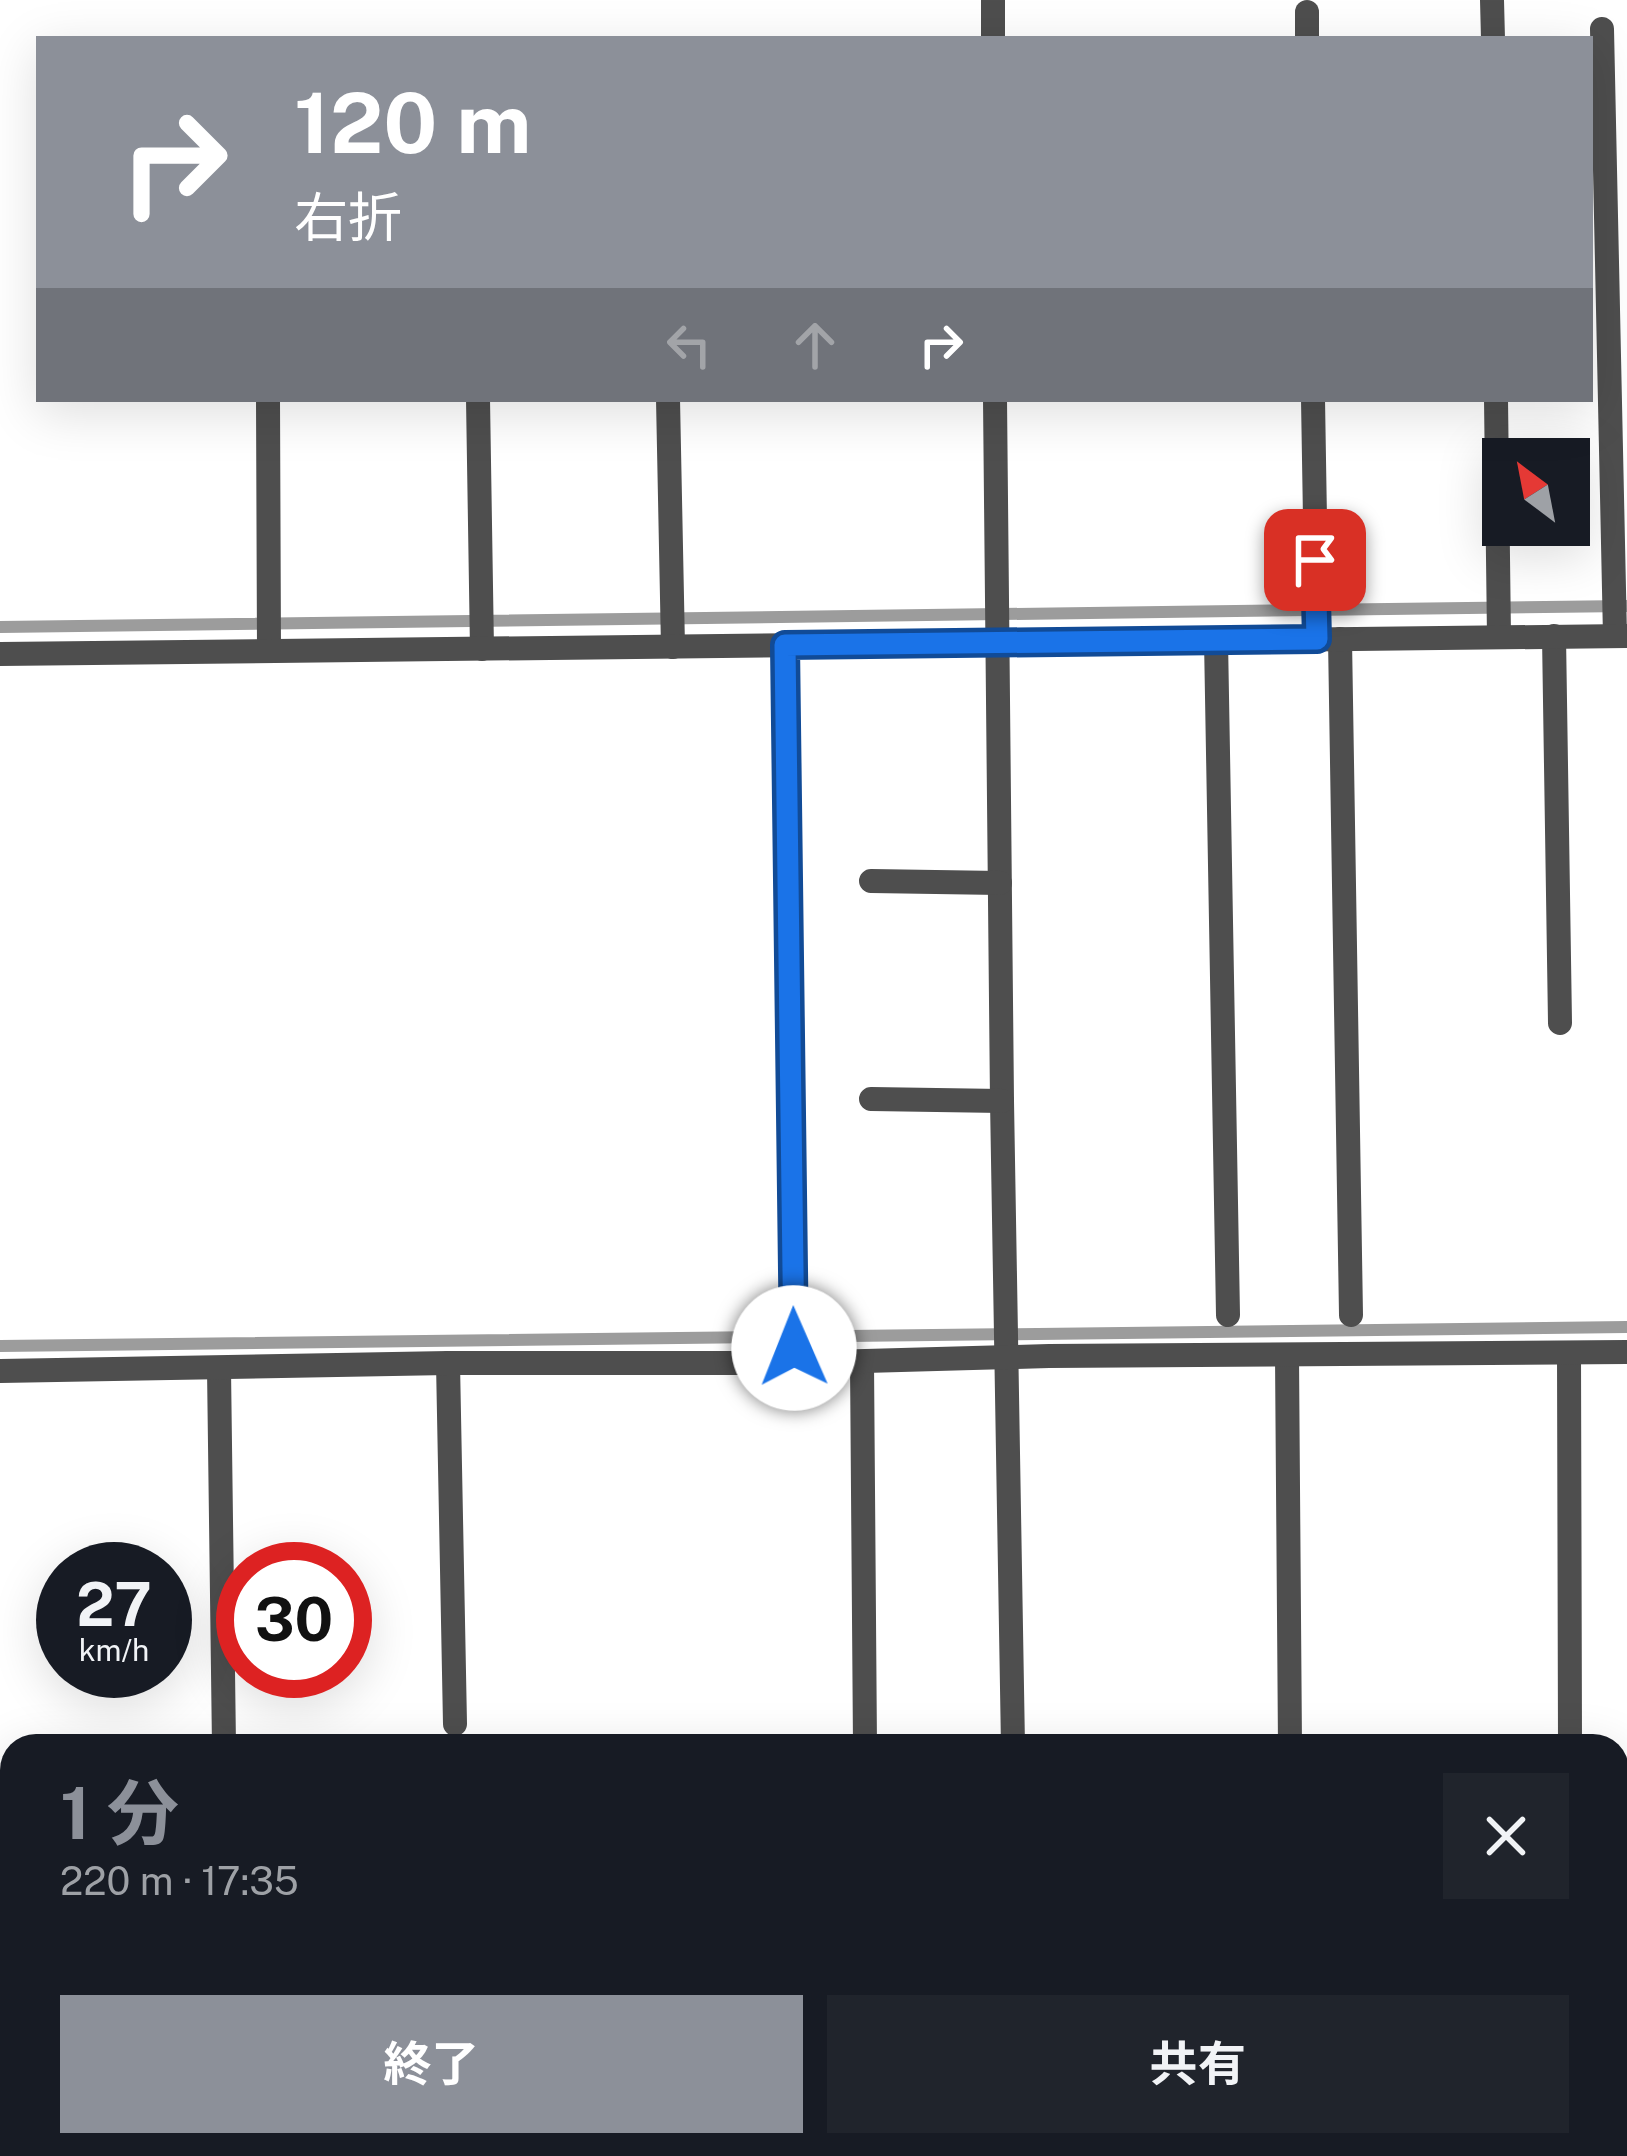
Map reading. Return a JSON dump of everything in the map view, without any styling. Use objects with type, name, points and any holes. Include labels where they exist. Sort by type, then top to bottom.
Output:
[{"type":"street","points":[[993,0],[993,36]]},
{"type":"street","points":[[1492,0],[1492,36]]},
{"type":"street","points":[[1307,12],[1307,36]]},
{"type":"street","points":[[0,654],[269,632],[672,628],[785,645],[997,624],[1216,640],[1322,624],[1499,618],[1554,636],[1618,621],[1602,29]]},
{"type":"street","points":[[268,402],[269,632]]},
{"type":"street","points":[[478,402],[482,630]]},
{"type":"street","points":[[668,402],[672,628]]},
{"type":"street","points":[[995,402],[1013,1734]]},
{"type":"street","points":[[1313,402],[1351,1315]]},
{"type":"street","points":[[1496,402],[1499,618]]},
{"type":"street","points":[[1554,636],[1560,1023]]},
{"type":"street","points":[[1216,640],[1228,1315]]},
{"type":"street","points":[[785,645],[793,1346]]},
{"type":"street","points":[[871,881],[1000,883]]},
{"type":"street","points":[[871,1099],[1002,1101]]},
{"type":"street","points":[[0,1371],[448,1363],[793,1346],[862,1362],[1008,1344],[1049,1356],[1627,1352]]},
{"type":"street","points":[[1569,1353],[1570,1734]]},
{"type":"street","points":[[1287,1355],[1291,1734]]},
{"type":"street","points":[[862,1362],[865,1734]]},
{"type":"street","points":[[448,1363],[454,1724]]},
{"type":"street","points":[[219,1369],[224,1734]]},
{"type":"waterway","points":[[0,627],[1627,606]]},
{"type":"waterway","points":[[0,1346],[1627,1327]]},
{"type":"route","points":[[794,1348],[785,645],[1317,639],[1315,560]]}]
